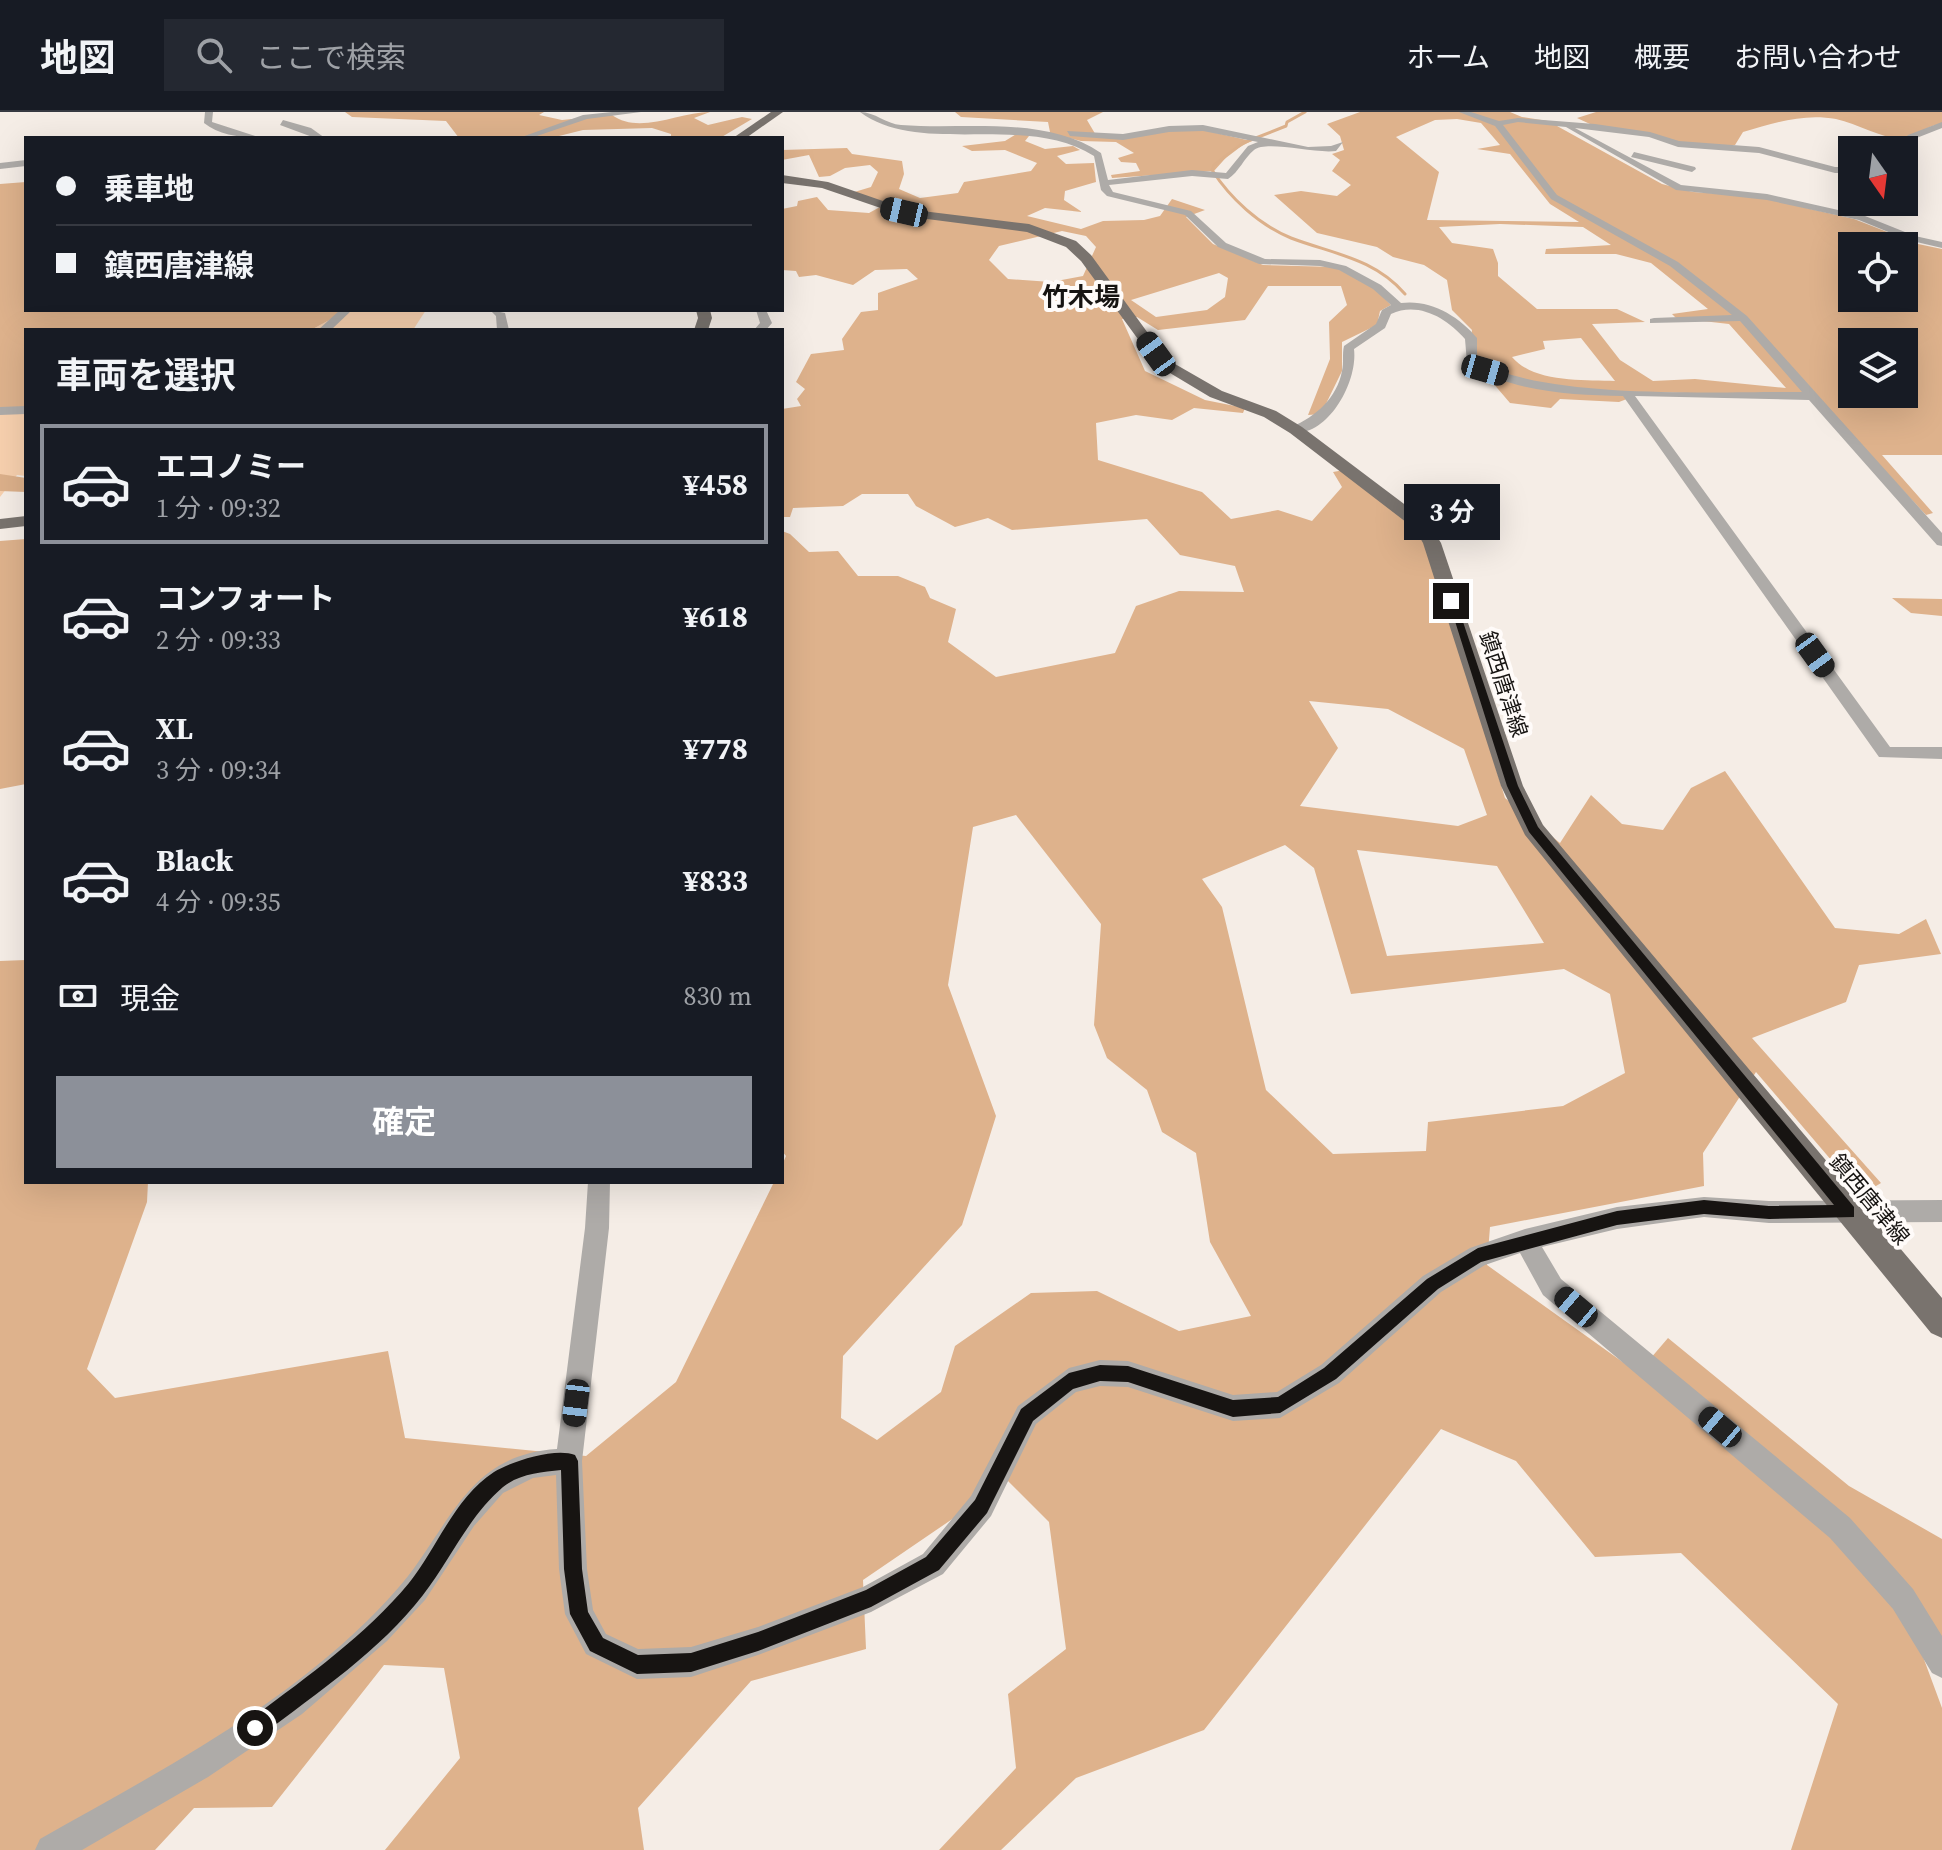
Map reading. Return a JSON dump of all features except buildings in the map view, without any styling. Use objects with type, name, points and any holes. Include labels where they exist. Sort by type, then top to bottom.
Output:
[{"type":"main road","points":[[742,136],[778,112]]},
{"type":"main road","name":"鎮西唐津線","points":[[784,179],[824,185],[904,212],[1029,228],[1071,244],[1086,258],[1156,354],[1170,367],[1216,394],[1270,414],[1296,430],[1422,526],[1432,543],[1512,786],[1533,829],[1942,1322]]},
{"type":"main road","points":[[0,524],[24,521]]},
{"type":"street","points":[[209,112],[208,123],[216,128],[249,136]]},
{"type":"street","points":[[529,136],[586,117],[637,112]]},
{"type":"street","points":[[864,112],[894,127],[1123,137],[1160,130],[1203,128],[1308,150],[1333,149],[1340,144]]},
{"type":"street","points":[[1463,112],[1498,124],[1518,120],[1650,135],[1678,144],[1759,150],[1838,170]]},
{"type":"street","points":[[1526,112],[1553,116],[1577,113]]},
{"type":"street","points":[[948,115],[955,128]]},
{"type":"street","points":[[1553,116],[1565,126],[1679,188],[1767,197],[1862,218],[1942,245]]},
{"type":"street","points":[[283,123],[318,136]]},
{"type":"street","points":[[1498,124],[1554,197],[1653,251],[1743,318],[1942,542]]},
{"type":"street","points":[[1914,136],[1942,125]]},
{"type":"street","points":[[1578,126],[1594,131],[1610,146],[1639,157],[1692,169]]},
{"type":"street","points":[[1046,133],[1078,143],[1098,155],[1104,183],[1110,194],[1188,213],[1222,245],[1263,262],[1320,263],[1342,268],[1377,287],[1399,307]]},
{"type":"street","points":[[1104,183],[1192,173],[1220,175],[1245,159],[1251,148],[1263,141]]},
{"type":"street","points":[[0,166],[24,163]]},
{"type":"street","points":[[1296,430],[1323,416],[1348,376],[1351,360],[1348,348],[1381,326],[1386,312],[1399,307],[1428,309],[1451,319],[1471,338],[1471,361],[1485,370],[1569,390],[1811,396]]},
{"type":"street","points":[[326,328],[345,312]]},
{"type":"street","points":[[1654,321],[1743,318]]},
{"type":"street","points":[[1627,393],[1885,753],[1938,758]]},
{"type":"street","points":[[0,411],[24,410]]},
{"type":"street","points":[[599,1184],[597,1228],[569,1461],[573,1569],[579,1614],[596,1644],[637,1664],[691,1662],[758,1641],[871,1598],[933,1564],[981,1506],[1027,1415],[1069,1381],[1100,1373],[1128,1374],[1233,1408],[1280,1405],[1330,1374],[1432,1284],[1478,1256],[1525,1240],[1617,1218],[1704,1207],[1769,1212],[1942,1211]]},
{"type":"street","points":[[1525,1240],[1552,1287],[1840,1528],[1903,1599],[1942,1663]]},
{"type":"street","points":[[51,1850],[231,1746],[349,1656],[416,1589],[462,1518],[499,1479],[531,1465],[569,1461]]},
{"type":"shaded area","points":[[345,112],[544,112],[539,115],[562,120],[612,115],[623,121],[647,123],[710,112],[694,118],[708,125],[742,117],[752,119],[723,136],[671,136],[652,128],[583,130],[559,136],[457,136],[446,121],[352,117]]},
{"type":"shaded area","points":[[955,112],[1103,112],[1087,120],[1097,137],[1199,129],[1251,141],[1231,152],[1214,171],[1112,178],[1111,175],[1140,171],[1136,163],[1121,162],[1118,158],[1134,153],[1116,142],[1081,141],[1057,135],[1029,136],[1025,141],[1045,149],[1073,146],[1080,150],[1057,156],[1066,164],[1094,163],[1096,182],[1065,191],[1064,200],[1082,212],[1045,208],[1027,216],[1081,229],[1103,221],[1144,220],[1160,216],[1172,199],[1205,210],[1186,217],[1213,244],[1263,265],[1335,267],[1375,289],[1391,305],[1380,311],[1377,325],[1342,342],[1342,371],[1321,414],[1308,415],[1330,359],[1329,322],[1347,305],[1341,286],[1268,286],[1245,320],[1158,330],[1137,317],[1122,319],[1145,371],[1205,400],[1245,408],[1243,413],[1194,408],[1172,420],[1136,415],[1096,423],[1098,460],[1202,492],[1231,519],[1278,510],[1312,521],[1342,487],[1333,472],[1344,470],[1409,520],[1428,548],[1505,798],[1560,843],[1591,795],[1622,824],[1663,830],[1691,788],[1725,771],[1835,928],[1899,934],[1926,919],[1941,954],[1859,965],[1846,1002],[1752,1038],[1881,1183],[1861,1195],[1756,1072],[1703,1153],[1704,1186],[1490,1227],[1487,1265],[1638,1373],[1668,1338],[1849,1486],[1942,1539],[1942,1664],[1922,1654],[1942,1708],[1942,1850],[1791,1850],[1838,1704],[1681,1553],[1595,1557],[1516,1461],[1441,1429],[1204,1730],[1076,1778],[1001,1850],[939,1850],[1016,1768],[1008,1694],[1066,1649],[1049,1522],[1008,1481],[863,1580],[866,1649],[751,1681],[638,1808],[644,1850],[385,1850],[460,1758],[444,1668],[384,1665],[272,1807],[194,1808],[155,1850],[0,1850],[0,961],[24,960],[24,1184],[148,1184],[147,1202],[87,1369],[115,1398],[388,1351],[405,1438],[586,1456],[676,1382],[773,1184],[784,1184],[784,532],[809,552],[838,551],[858,576],[898,576],[925,587],[930,598],[956,609],[948,642],[996,677],[1115,653],[1136,606],[1179,591],[1244,592],[1235,566],[1180,555],[1147,519],[1012,530],[988,518],[955,527],[916,506],[908,494],[862,494],[843,506],[793,508],[790,517],[784,517],[784,409],[801,406],[797,399],[805,389],[796,382],[811,354],[844,350],[842,339],[861,312],[878,310],[878,293],[918,279],[907,269],[875,270],[853,285],[816,275],[799,277],[796,271],[784,270],[784,209],[797,206],[798,201],[817,197],[828,210],[869,213],[880,207],[851,193],[871,187],[878,172],[870,165],[845,168],[830,176],[819,177],[809,155],[784,160],[784,150],[847,148],[852,154],[902,161],[904,174],[899,189],[920,198],[958,193],[964,182],[1031,171],[1037,163],[1005,150],[972,151],[962,146],[1005,141],[1018,133],[1050,132],[1048,122],[961,117]],"holes":[[[1062,231],[1086,236],[1096,247],[1083,276],[1051,282],[1008,279],[989,260],[999,246]],[[1219,273],[1228,278],[1225,297],[1207,310],[1156,317],[1131,300]],[[1309,701],[1388,709],[1464,749],[1487,815],[1458,826],[1300,806],[1338,748]],[[1016,815],[1101,924],[1094,1025],[1107,1058],[1147,1090],[1162,1132],[1196,1153],[1210,1242],[1251,1316],[1179,1331],[1097,1291],[1031,1293],[955,1346],[941,1392],[877,1440],[841,1418],[843,1356],[962,1225],[996,1116],[948,985],[973,827]],[[1285,845],[1314,868],[1351,994],[1564,969],[1610,994],[1625,1073],[1563,1106],[1428,1122],[1426,1151],[1333,1154],[1266,1090],[1222,907],[1202,879]],[[1357,850],[1497,866],[1544,943],[1387,956]]]},
{"type":"shaded area","points":[[1360,112],[1510,112],[1548,121],[1662,184],[1693,192],[1754,196],[1854,219],[1887,232],[1838,232],[1838,312],[1918,312],[1918,244],[1942,249],[1942,455],[1882,455],[1933,513],[1926,515],[1815,396],[1645,392],[1619,402],[1560,399],[1551,408],[1510,403],[1469,355],[1472,330],[1452,310],[1447,280],[1424,265],[1393,257],[1377,247],[1317,233],[1274,195],[1301,191],[1337,196],[1351,185],[1332,171],[1340,160],[1332,154],[1344,150],[1340,136],[1327,124]],"holes":[[[1457,119],[1481,123],[1500,145],[1477,149],[1510,154],[1550,204],[1579,222],[1427,220],[1439,172],[1396,137],[1435,120]],[[1500,224],[1583,227],[1611,245],[1546,249],[1545,254],[1616,254],[1651,263],[1708,309],[1672,314],[1676,318],[1729,324],[1786,388],[1695,379],[1653,381],[1620,360],[1592,324],[1645,322],[1617,309],[1537,309],[1498,276],[1493,249],[1452,243],[1439,227]],[[1581,338],[1615,381],[1546,376],[1533,372],[1512,357],[1545,349],[1543,341]]]},
{"type":"shaded area","points":[[1596,112],[1942,112],[1942,124],[1914,136],[1886,136],[1836,119],[1801,118],[1743,132],[1735,145],[1682,146],[1653,135],[1590,124],[1577,118]]},
{"type":"shaded area","points":[[24,182],[24,312],[344,312],[315,328],[24,328],[24,413],[0,409],[0,184]]},
{"type":"shaded area","points":[[344,312],[425,312],[414,328],[315,328]]},
{"type":"shaded area","points":[[0,409],[24,413],[24,476],[17,475],[0,497]]},
{"type":"shaded area","points":[[24,539],[24,784],[0,789],[0,541]]},
{"type":"shaded area","points":[[1892,598],[1942,599],[1942,616],[1911,613]]},
{"type":"waterway","points":[[1305,112],[1287,122],[1286,126],[1243,143],[1214,165],[1212,170],[1227,191],[1268,226],[1291,238],[1366,265],[1380,272],[1405,294]]},
{"type":"waterway","points":[[0,481],[4,485],[24,485]]},
{"type":"district","name":"竹木場","points":[[1081,297]]},
{"type":"route","points":[[255,1728],[349,1656],[416,1589],[462,1518],[499,1479],[531,1465],[569,1461],[573,1569],[579,1614],[596,1644],[637,1664],[691,1662],[758,1641],[871,1598],[933,1564],[981,1506],[1027,1415],[1069,1381],[1100,1373],[1128,1374],[1233,1408],[1280,1405],[1330,1374],[1432,1284],[1478,1256],[1525,1240],[1617,1218],[1704,1207],[1769,1212],[1849,1212],[1533,829],[1512,786],[1451,601]]}]
